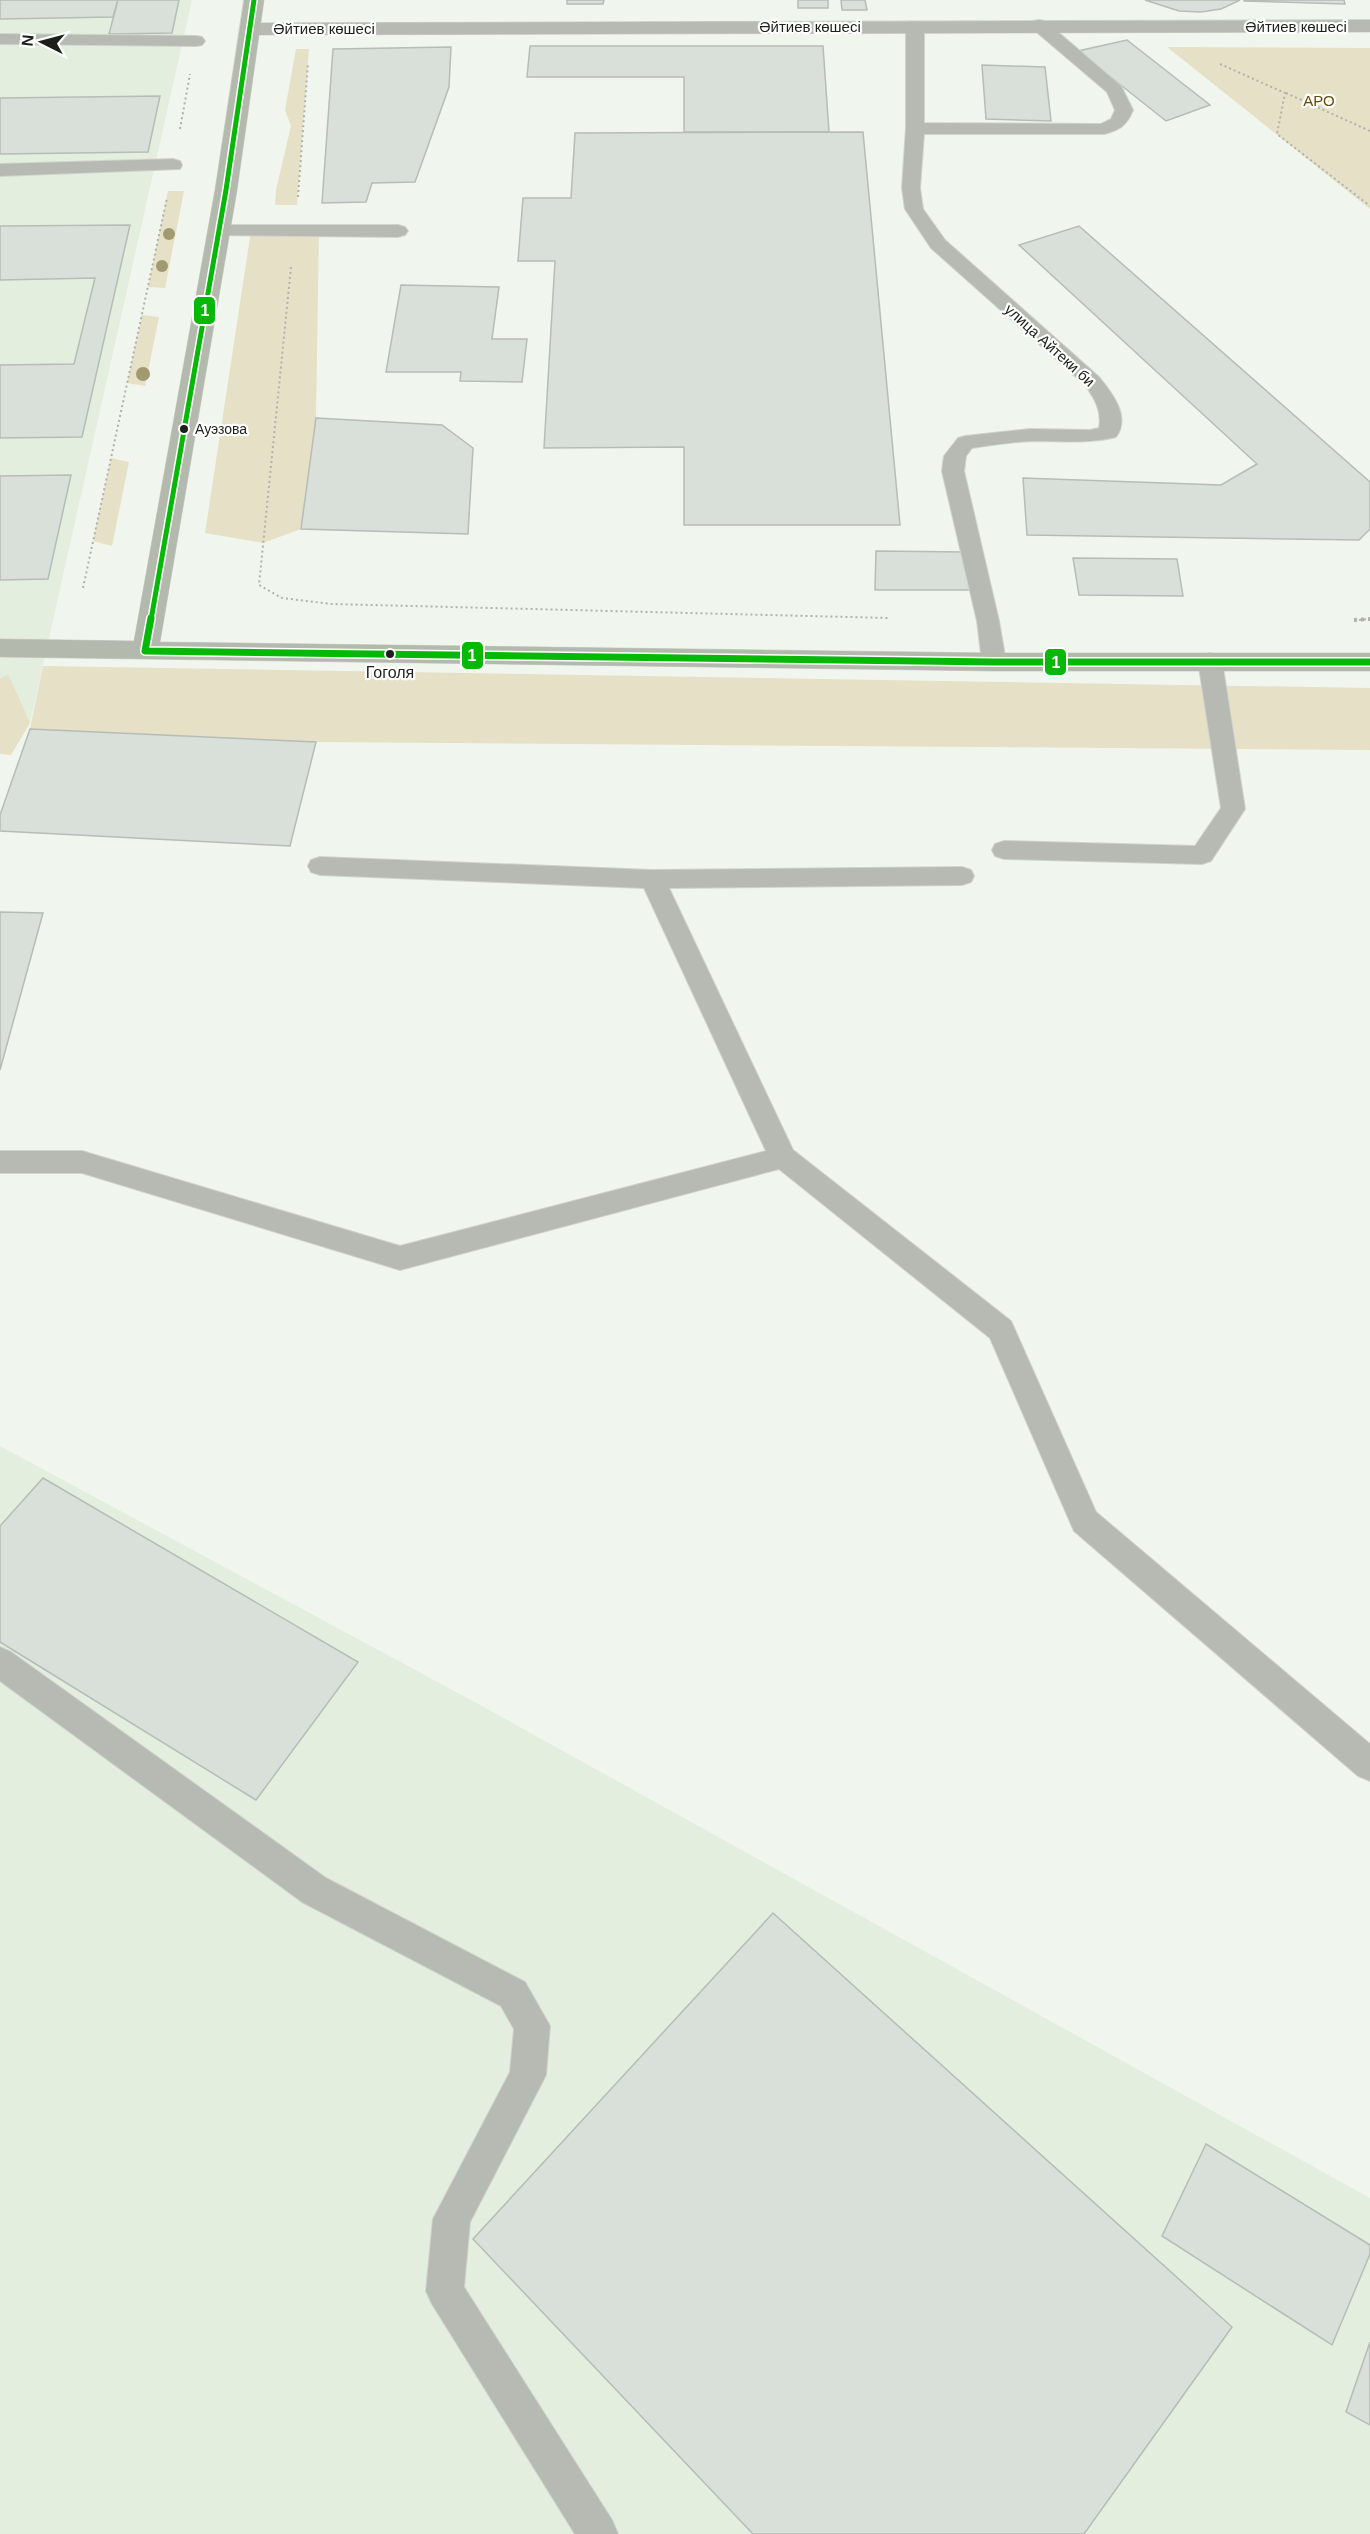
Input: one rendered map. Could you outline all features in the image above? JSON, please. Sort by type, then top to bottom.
[{"type":"main road","points":[[146,651],[219,231],[254,0]]},
{"type":"main road","points":[[0,648],[994,662],[1370,662]]},
{"type":"street","name":"Әйтиев көшесі","points":[[249,28],[1039,25],[1060,17],[1370,26]]},
{"type":"lane","points":[[915,129],[1104,129],[1119,122],[1124,110],[1115,90],[1039,25]]},
{"type":"lane","name":"улица Айтеки би","points":[[915,26],[915,129],[911,188],[914,209],[938,244],[1092,381],[1107,401],[1112,420],[1109,433],[1090,436],[1030,435],[965,442],[955,456],[953,471],[988,621],[994,662]]},
{"type":"lane","points":[[0,39],[196,41]]},
{"type":"lane","points":[[0,170],[173,165]]},
{"type":"lane","points":[[219,231],[398,231]]},
{"type":"lane","points":[[1004,849],[1202,855],[1233,809],[1210,661]]},
{"type":"lane","points":[[320,866],[652,879],[962,876]]},
{"type":"lane","points":[[652,879],[783,1157],[1001,1330],[1085,1521],[1370,1766]]},
{"type":"lane","points":[[0,1161],[82,1162],[400,1258],[783,1157]]},
{"type":"lane","points":[[0,1662],[314,1890],[513,1994],[532,2026],[528,2075],[452,2219],[445,2291],[598,2534]]},
{"type":"path","points":[[310,28],[294,231],[259,585],[282,598],[331,604],[892,618]]},
{"type":"path","points":[[83,588],[173,165],[196,41]]},
{"type":"path","points":[[1212,60],[1370,130]]},
{"type":"path","points":[[1285,93],[1278,134],[1370,206]]},
{"type":"shaded area","points":[[0,0],[192,0],[30,723],[0,723]]},
{"type":"shaded area","points":[[0,1446],[471,1700],[1370,2198],[1370,2534],[0,2534]]},
{"type":"green space","name":"АРО","points":[[1167,47],[1370,48],[1370,209]]},
{"type":"green space","points":[[296,49],[309,49],[297,205],[275,205],[276,190],[291,126],[285,110]]},
{"type":"green space","points":[[168,191],[184,191],[165,288],[148,287]]},
{"type":"green space","points":[[251,231],[319,231],[316,418],[301,529],[263,543],[205,533]]},
{"type":"green space","points":[[142,315],[159,317],[145,386],[127,383]]},
{"type":"green space","points":[[111,458],[129,462],[112,546],[93,541]]},
{"type":"green space","points":[[43,666],[1370,688],[1370,750],[316,742],[30,729]]},
{"type":"green space","points":[[8,674],[30,723],[11,755],[0,754],[0,679]]},
{"type":"building","points":[[0,0],[118,0],[113,17],[0,19]]},
{"type":"building","points":[[118,0],[179,0],[172,33],[109,34]]},
{"type":"building","points":[[567,0],[604,0],[603,4],[567,4]]},
{"type":"building","points":[[798,0],[828,0],[828,8],[798,8]]},
{"type":"building","points":[[841,0],[865,0],[867,10],[842,10]]},
{"type":"building","points":[[1145,0],[1240,0],[1221,9],[1201,12],[1179,11]]},
{"type":"building","points":[[1344,0],[1345,4],[1244,1]]},
{"type":"building","points":[[1127,40],[1210,105],[1166,121],[1078,51]]},
{"type":"building","points":[[530,46],[823,46],[829,132],[684,132],[684,77],[527,77]]},
{"type":"building","points":[[451,47],[449,87],[415,182],[372,183],[366,202],[322,203],[333,49]]},
{"type":"building","points":[[982,65],[1045,67],[1051,121],[986,119]]},
{"type":"building","points":[[160,96],[148,152],[0,154],[0,98]]},
{"type":"building","points":[[863,132],[900,525],[684,525],[684,447],[544,448],[555,261],[518,261],[523,198],[571,198],[575,133]]},
{"type":"building","points":[[130,225],[82,437],[0,438],[0,365],[74,364],[95,278],[0,280],[0,226]]},
{"type":"building","points":[[1079,226],[1370,482],[1370,529],[1359,540],[1027,535],[1023,478],[1221,485],[1257,464],[1019,245]]},
{"type":"building","points":[[401,285],[499,287],[492,339],[527,339],[522,382],[460,381],[461,372],[386,372]]},
{"type":"building","points":[[316,418],[442,425],[473,448],[468,534],[301,529]]},
{"type":"building","points":[[71,475],[48,579],[0,580],[0,476]]},
{"type":"building","points":[[876,551],[966,552],[971,590],[875,590]]},
{"type":"building","points":[[1073,558],[1177,559],[1183,596],[1079,595]]},
{"type":"building","points":[[30,729],[316,742],[290,846],[0,831],[0,815]]},
{"type":"building","points":[[0,912],[43,913],[0,1070]]},
{"type":"building","points":[[43,1478],[358,1662],[256,1800],[0,1642],[0,1526]]},
{"type":"building","points":[[773,1913],[1232,2327],[1084,2534],[753,2534],[473,2239]]},
{"type":"building","points":[[1206,2144],[1370,2245],[1370,2254],[1332,2345],[1162,2236]]},
{"type":"building","points":[[1370,2342],[1370,2425],[1346,2412]]},
{"type":"transit line","name":"1","points":[[254,0],[226,190],[145,651],[994,662],[1370,662]]},
{"type":"place","name":"Ауэзова","points":[[184,429]]},
{"type":"place","name":"Гоголя","points":[[390,654]]}]
